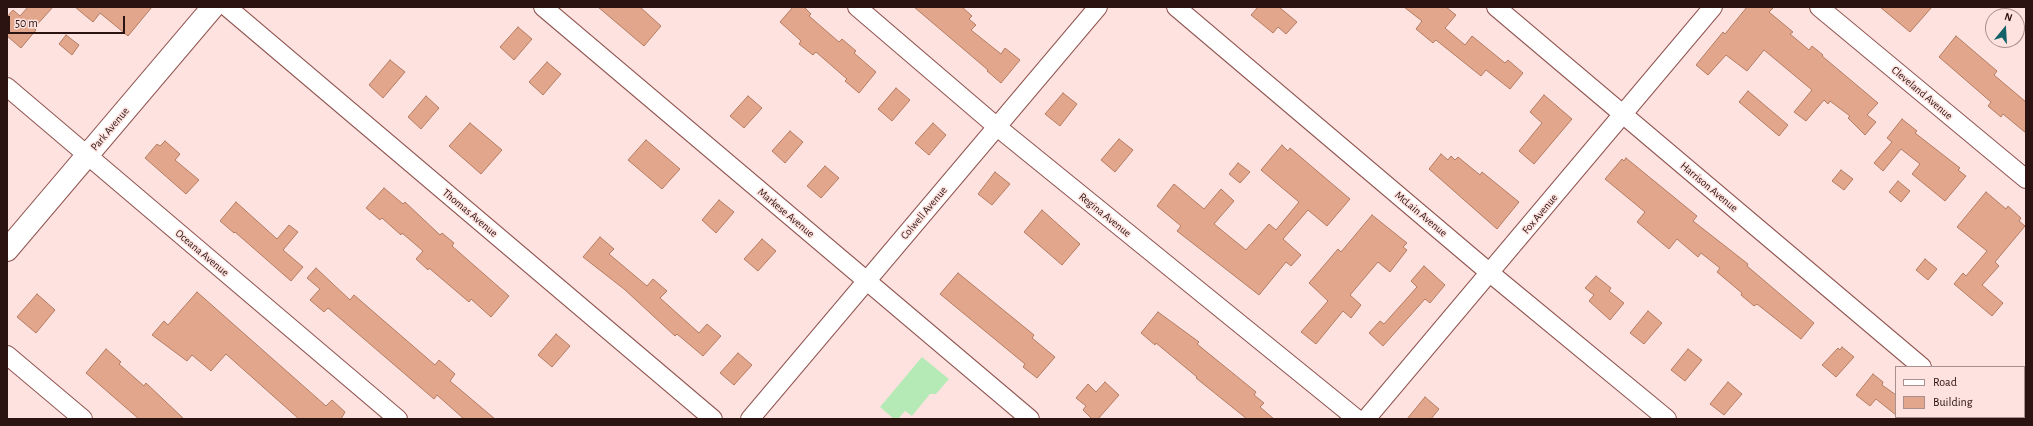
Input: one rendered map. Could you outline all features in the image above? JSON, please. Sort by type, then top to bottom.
[{"type":"street","name":"Park Avenue","points":[[7,250],[213,7]]},
{"type":"street","name":"Thomas Avenue","points":[[227,7],[713,419]]},
{"type":"street","name":"Markese Avenue","points":[[543,7],[1030,419]]},
{"type":"street","name":"Regina Avenue","points":[[857,7],[996,126],[1357,419]]},
{"type":"street","name":"Colwell Avenue","points":[[750,419],[1098,7]]},
{"type":"street","name":"McLain Avenue","points":[[1176,7],[1490,273],[1668,419]]},
{"type":"street","name":"Harrison Avenue","points":[[1496,7],[1921,366]]},
{"type":"street","name":"Fox Avenue","points":[[1366,419],[1713,7]]},
{"type":"street","name":"Cleveland Avenue","points":[[1818,7],[2026,179]]},
{"type":"street","name":"Oceana Avenue","points":[[7,87],[398,419]]},
{"type":"street","points":[[7,354],[83,419]]},
{"type":"green space","points":[[922,357],[949,379],[936,394],[930,394],[912,416],[905,411],[898,419],[894,419],[880,407]]},
{"type":"building","points":[[28,7],[53,7],[34,28],[36,30],[21,48],[7,36],[7,17],[13,10],[20,16]]},
{"type":"building","points":[[75,7],[152,7],[128,36],[100,13],[93,22]]},
{"type":"building","points":[[598,7],[640,7],[661,26],[644,46]]},
{"type":"building","points":[[793,7],[804,7],[811,14],[809,16],[839,42],[842,39],[856,51],[854,53],[876,72],[859,93],[845,81],[847,79],[816,52],[813,55],[799,44],[801,41],[780,22]]},
{"type":"building","points":[[914,7],[962,7],[972,16],[969,19],[976,25],[971,30],[1001,54],[1005,48],[1020,60],[1001,83],[987,71],[988,70]]},
{"type":"building","points":[[1258,7],[1279,7],[1297,22],[1286,34],[1278,27],[1273,33],[1251,15]]},
{"type":"building","points":[[1404,7],[1446,7],[1456,15],[1445,28],[1465,45],[1472,36],[1505,63],[1508,60],[1523,73],[1510,89],[1486,70],[1481,76],[1436,40],[1433,43],[1416,29],[1422,21]]},
{"type":"building","points":[[1747,7],[1774,7],[1769,12],[1793,32],[1790,34],[1809,50],[1812,46],[1878,103],[1867,115],[1876,122],[1865,135],[1848,118],[1850,116],[1830,101],[1828,104],[1824,100],[1806,121],[1794,112],[1812,90],[1764,50],[1747,71],[1726,55],[1708,75],[1696,65],[1723,32],[1725,34]]},
{"type":"building","points":[[1880,7],[1932,7],[1910,32]]},
{"type":"building","points":[[518,27],[532,39],[514,60],[500,47]]},
{"type":"building","points":[[66,35],[79,45],[72,55],[59,44]]},
{"type":"building","points":[[1956,36],[1997,71],[1994,75],[2026,102],[2026,133],[2003,114],[2001,117],[1988,106],[1991,102],[1939,57]]},
{"type":"building","points":[[390,60],[405,72],[383,98],[369,85]]},
{"type":"building","points":[[547,62],[561,74],[543,95],[529,82]]},
{"type":"building","points":[[896,88],[910,100],[892,121],[878,109]]},
{"type":"building","points":[[1748,91],[1788,125],[1779,136],[1739,102]]},
{"type":"building","points":[[1063,93],[1077,104],[1060,126],[1045,114]]},
{"type":"building","points":[[1544,95],[1572,119],[1534,164],[1519,151],[1542,123],[1530,112]]},
{"type":"building","points":[[426,96],[439,108],[421,129],[408,117]]},
{"type":"building","points":[[748,96],[762,108],[744,128],[730,116]]},
{"type":"building","points":[[1902,119],[1917,131],[1915,133],[1960,168],[1958,170],[1966,176],[1945,201],[1912,174],[1920,164],[1901,149],[1883,171],[1874,163],[1892,142],[1887,138]]},
{"type":"building","points":[[470,123],[502,150],[481,174],[449,146]]},
{"type":"building","points":[[933,123],[946,135],[929,155],[915,143]]},
{"type":"building","points":[[790,131],[803,142],[785,163],[772,151]]},
{"type":"building","points":[[1119,139],[1133,150],[1115,172],[1101,160]]},
{"type":"building","points":[[646,140],[680,169],[662,189],[628,160]]},
{"type":"building","points":[[165,141],[180,154],[175,160],[199,180],[186,194],[145,158],[157,144],[160,146]]},
{"type":"building","points":[[1282,145],[1288,151],[1290,148],[1350,199],[1327,226],[1308,210],[1283,239],[1301,255],[1291,266],[1286,262],[1259,295],[1177,231],[1181,226],[1157,206],[1174,184],[1204,209],[1221,189],[1234,201],[1214,224],[1246,250],[1269,224],[1276,230],[1299,202],[1261,170]]},
{"type":"building","points":[[1441,154],[1448,160],[1451,156],[1455,160],[1458,157],[1480,175],[1482,172],[1519,202],[1497,229],[1429,169]]},
{"type":"building","points":[[1626,158],[1697,216],[1693,221],[1748,264],[1747,266],[1814,323],[1801,339],[1757,304],[1754,306],[1741,295],[1742,293],[1717,272],[1720,268],[1701,253],[1698,257],[1677,239],[1669,249],[1637,222],[1645,212],[1605,179],[1622,159],[1624,161]]},
{"type":"building","points":[[1238,163],[1250,172],[1240,183],[1229,174]]},
{"type":"building","points":[[825,166],[839,178],[821,198],[807,186]]},
{"type":"building","points":[[1841,170],[1853,179],[1844,190],[1832,181]]},
{"type":"building","points":[[995,172],[1010,184],[992,205],[978,194]]},
{"type":"building","points":[[1898,181],[1910,191],[1901,202],[1889,192]]},
{"type":"building","points":[[384,188],[403,204],[405,202],[440,235],[442,233],[454,243],[452,246],[509,296],[491,317],[471,299],[469,302],[429,268],[428,270],[416,259],[423,251],[402,233],[401,235],[382,218],[380,220],[366,208]]},
{"type":"building","points":[[1986,192],[2006,209],[2008,206],[2021,218],[2019,221],[2025,226],[1995,262],[1999,266],[1982,285],[2003,303],[1992,316],[1954,284],[1963,273],[1966,276],[1987,251],[1957,227]]},
{"type":"building","points":[[719,200],[734,212],[716,233],[702,220]]},
{"type":"building","points":[[236,202],[277,239],[289,225],[298,232],[283,250],[303,267],[291,281],[235,232],[234,233],[220,221]]},
{"type":"building","points":[[1042,210],[1080,244],[1062,265],[1024,232]]},
{"type":"building","points":[[1372,215],[1407,243],[1403,247],[1407,250],[1390,272],[1378,262],[1350,295],[1361,305],[1351,318],[1343,311],[1316,344],[1301,332],[1328,301],[1309,283],[1338,249],[1341,252]]},
{"type":"building","points":[[600,237],[614,249],[609,254],[647,286],[653,279],[667,291],[660,298],[699,333],[707,324],[721,336],[703,356],[677,334],[675,336],[624,289],[583,257]]},
{"type":"building","points":[[762,239],[776,251],[758,271],[744,259]]},
{"type":"building","points":[[1925,259],[1937,269],[1928,280],[1916,270]]},
{"type":"building","points":[[1424,266],[1445,285],[1430,303],[1425,299],[1383,346],[1369,333],[1380,321],[1384,324],[1417,287],[1411,281]]},
{"type":"building","points":[[316,268],[350,300],[354,295],[435,365],[439,360],[455,374],[450,381],[495,419],[464,419],[437,395],[434,399],[328,308],[324,312],[310,300],[320,289],[307,278]]},
{"type":"building","points":[[958,273],[1034,335],[1032,338],[1055,357],[1037,378],[1023,367],[1025,364],[940,294]]},
{"type":"building","points":[[1596,276],[1611,288],[1609,291],[1624,303],[1610,320],[1589,301],[1594,295],[1585,288]]},
{"type":"building","points":[[197,292],[326,406],[332,400],[345,412],[341,419],[299,419],[226,354],[211,371],[192,355],[187,361],[152,335],[164,321],[168,325]]},
{"type":"building","points":[[37,294],[55,310],[36,333],[17,317]]},
{"type":"building","points":[[1648,311],[1662,323],[1644,344],[1630,333]]},
{"type":"building","points":[[1158,312],[1199,342],[1197,344],[1256,392],[1254,395],[1264,403],[1260,407],[1274,419],[1247,419],[1196,378],[1197,377],[1156,343],[1155,345],[1141,333]]},
{"type":"building","points":[[556,334],[570,346],[552,367],[538,355]]},
{"type":"building","points":[[1842,347],[1854,357],[1836,377],[1822,365],[1838,348],[1840,350]]},
{"type":"building","points":[[106,349],[121,362],[119,364],[144,386],[146,383],[184,419],[139,419],[86,373]]},
{"type":"building","points":[[1688,349],[1702,360],[1685,381],[1671,370]]},
{"type":"building","points":[[738,353],[752,365],[734,385],[720,373]]},
{"type":"building","points":[[1873,374],[1883,382],[1882,385],[1895,394],[1895,414],[1876,399],[1870,406],[1856,395]]},
{"type":"building","points":[[1105,382],[1119,395],[1098,419],[1092,419],[1083,410],[1086,406],[1076,398],[1088,384],[1096,392]]},
{"type":"building","points":[[1728,382],[1742,394],[1724,415],[1710,404]]},
{"type":"building","points":[[1425,397],[1439,409],[1431,419],[1407,419]]}]
